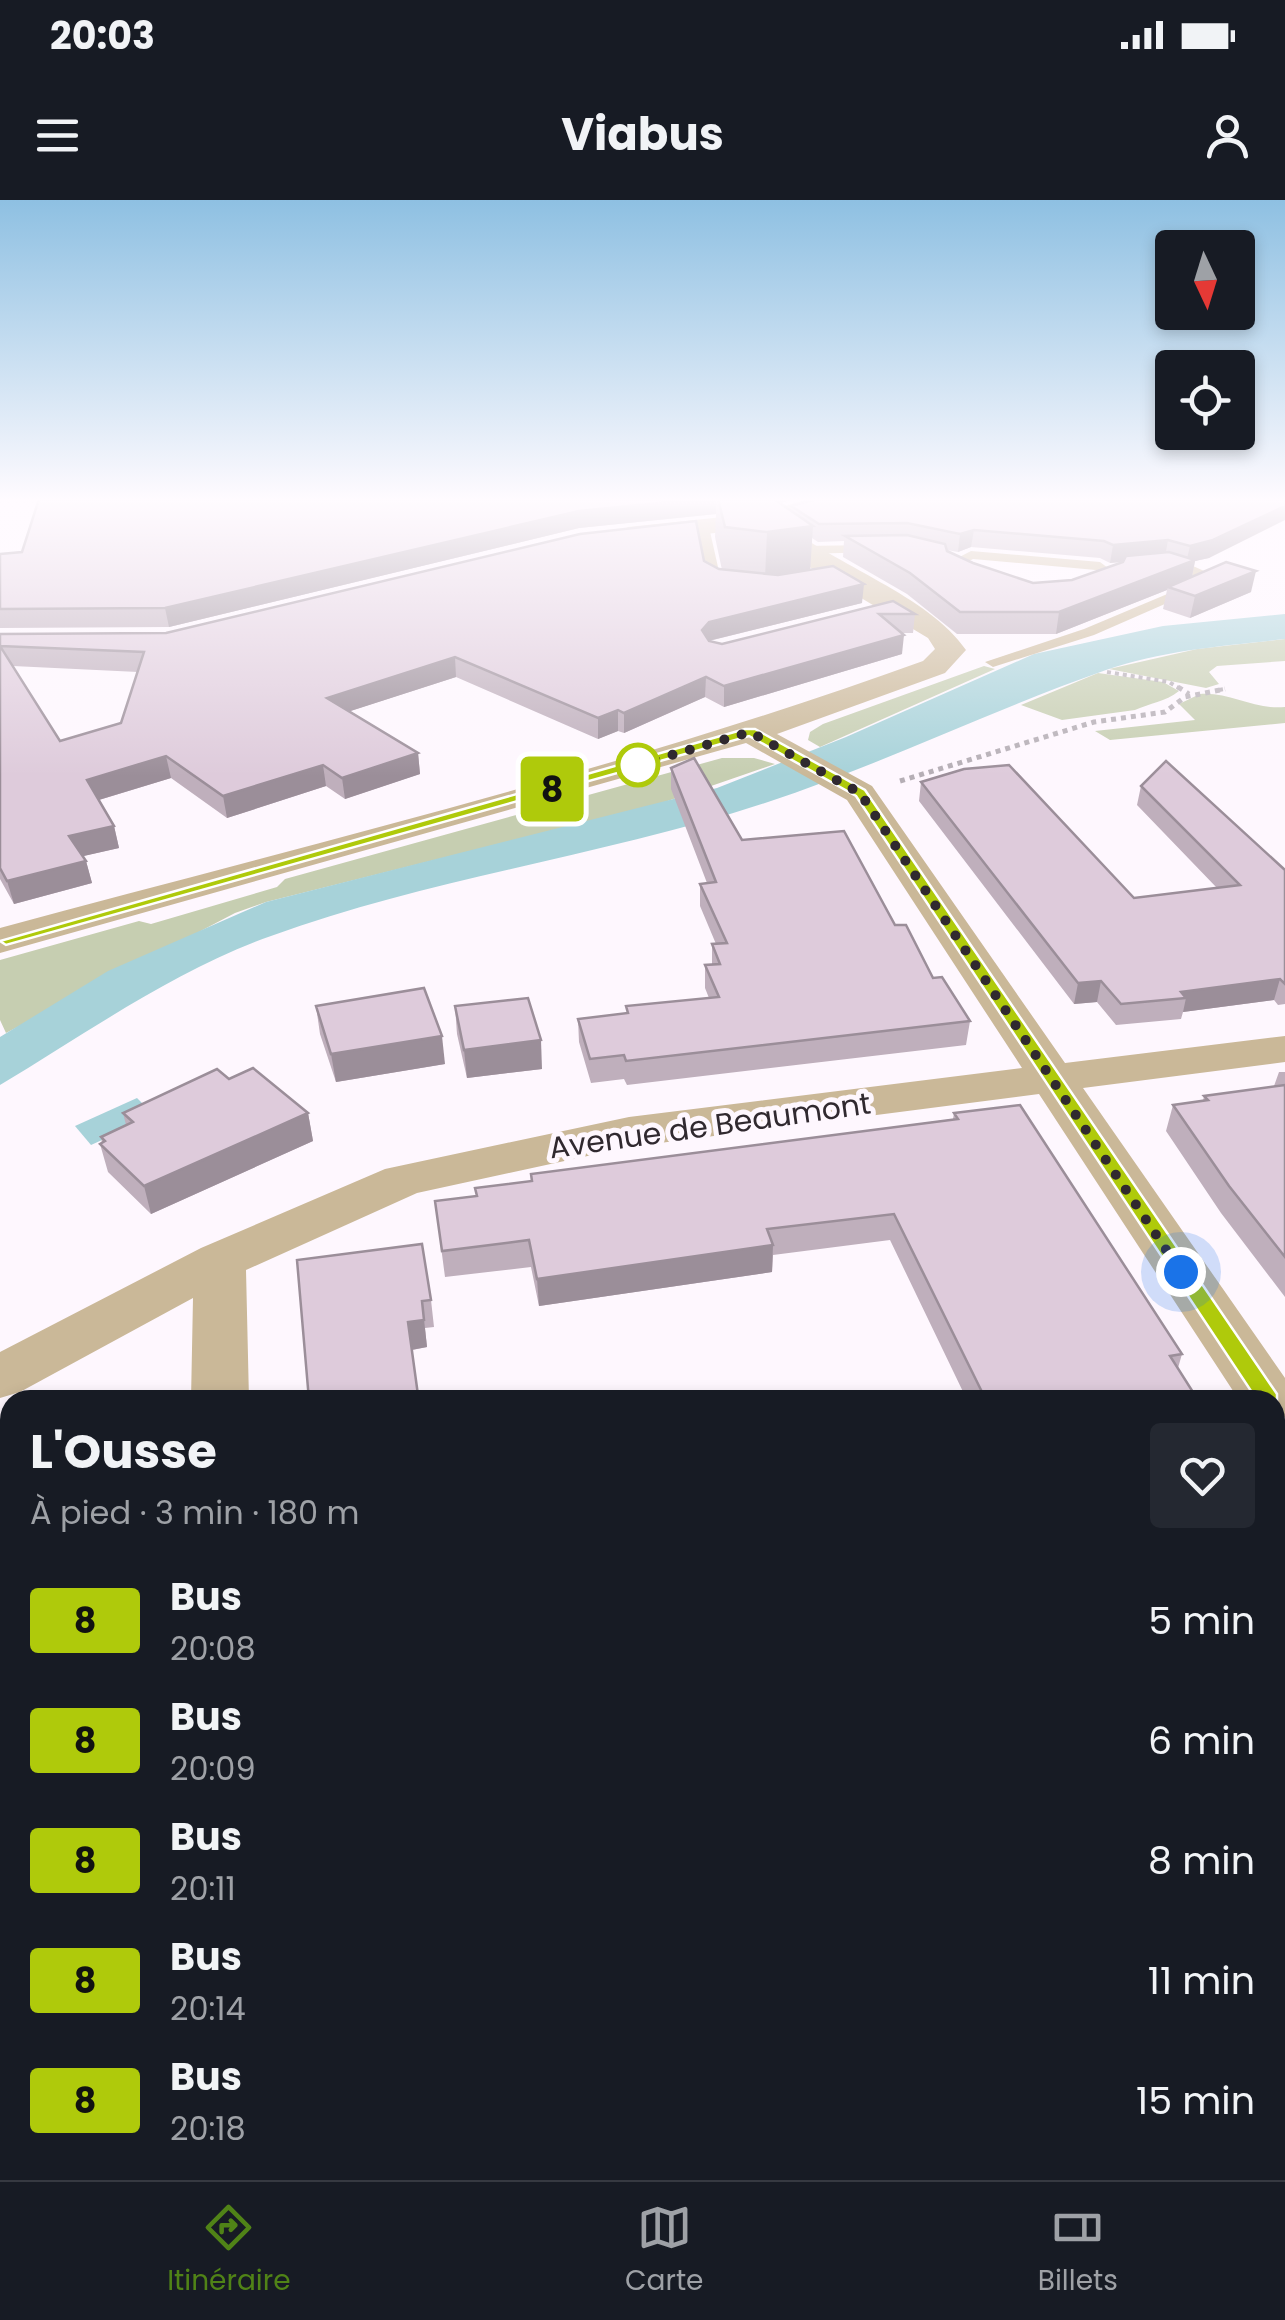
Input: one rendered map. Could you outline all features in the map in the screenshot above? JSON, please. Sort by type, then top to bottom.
[{"type":"street","points":[[0,941],[750,732],[934,667],[950,650],[939,632],[863,591]]},
{"type":"street","points":[[861,616],[896,608]]},
{"type":"street","points":[[750,732],[855,790],[1262,1390]]},
{"type":"street","name":"Avenue de Beaumont","points":[[0,1376],[220,1261],[422,1176],[629,1132],[1285,1049]]},
{"type":"street","points":[[220,1261],[220,1390]]},
{"type":"lane","points":[[1002,591],[1024,602],[1055,602],[1080,591]]},
{"type":"lane","points":[[993,662],[1088,632],[1185,591]]},
{"type":"lane","points":[[1040,602],[1056,612]]},
{"type":"lane","points":[[1072,622],[1088,632]]},
{"type":"path","points":[[1108,672],[1170,682],[1188,694]]},
{"type":"path","points":[[855,790],[1094,722],[1166,712],[1188,694],[1225,689]]},
{"type":"green space","points":[[1285,639],[1285,661],[1217,666],[1209,672],[1219,684],[1206,688],[1109,669],[1197,649]]},
{"type":"green space","points":[[984,666],[995,669],[820,747],[808,740],[810,732],[823,724]]},
{"type":"green space","points":[[1098,673],[1163,682],[1179,691],[1135,710],[1062,720],[1021,705]]},
{"type":"green space","points":[[1200,694],[1285,707],[1285,723],[1110,740],[1095,731],[1195,720],[1179,704]]},
{"type":"green space","points":[[722,758],[754,758],[775,764],[656,805],[266,902],[235,913],[6,1033],[0,1020],[0,960],[139,921],[151,924],[277,887],[285,879]]},
{"type":"water","points":[[1285,614],[1285,639],[1128,663],[768,802],[644,837],[394,898],[271,936],[166,984],[0,1085],[0,1037],[108,971],[266,902],[717,788],[846,737],[1034,654],[1163,626]]},
{"type":"water","points":[[137,1098],[155,1116],[91,1145],[75,1126]]},
{"type":"building","points":[[0,591],[236,591],[165,608],[0,609]]},
{"type":"building","points":[[340,591],[834,591],[709,622],[702,630],[709,641],[722,644],[893,601],[915,614],[879,614],[904,635],[724,686],[706,677],[624,713],[618,710],[598,718],[455,657],[327,698],[418,753],[342,778],[323,765],[223,796],[166,756],[87,780],[114,826],[69,836],[86,861],[7,881],[0,868],[0,634],[166,633]],"holes":[[[0,646],[144,652],[121,723],[60,741]]]},
{"type":"building","points":[[934,591],[1113,591],[1059,612],[960,612]]},
{"type":"building","points":[[694,758],[742,840],[844,831],[895,925],[906,925],[933,978],[942,977],[970,1021],[626,1061],[624,1055],[590,1059],[578,1019],[628,1013],[626,1006],[719,997],[705,965],[720,964],[712,944],[727,943],[700,884],[716,882],[671,768]]},
{"type":"building","points":[[1166,761],[1285,870],[1285,984],[1280,979],[1181,992],[1186,998],[1121,1004],[1101,981],[1078,983],[921,782],[964,769],[1009,765],[1134,898],[1240,885],[1141,786]]},
{"type":"building","points":[[424,988],[442,1036],[331,1054],[316,1006]]},
{"type":"building","points":[[528,998],[541,1040],[464,1050],[455,1006]]},
{"type":"building","points":[[253,1068],[308,1113],[144,1186],[100,1144],[105,1141],[101,1137],[133,1122],[123,1113],[217,1069],[229,1079]]},
{"type":"building","points":[[1285,1085],[1285,1257],[1173,1105],[1208,1100],[1204,1096]]},
{"type":"building","points":[[1020,1105],[1182,1354],[1170,1356],[1192,1390],[981,1390],[894,1214],[767,1229],[773,1245],[537,1279],[529,1240],[442,1251],[435,1201],[477,1196],[475,1188],[532,1181],[531,1174],[958,1119],[954,1113]]},
{"type":"building","points":[[422,1244],[431,1300],[422,1301],[424,1320],[408,1322],[417,1390],[308,1390],[297,1260]]},
{"type":"bus line","name":"8","points":[[0,941],[339,850],[750,732],[860,793],[1049,1080],[1262,1390]]},
{"type":"route","points":[[638,765],[750,732],[860,793],[1181,1272]]}]
